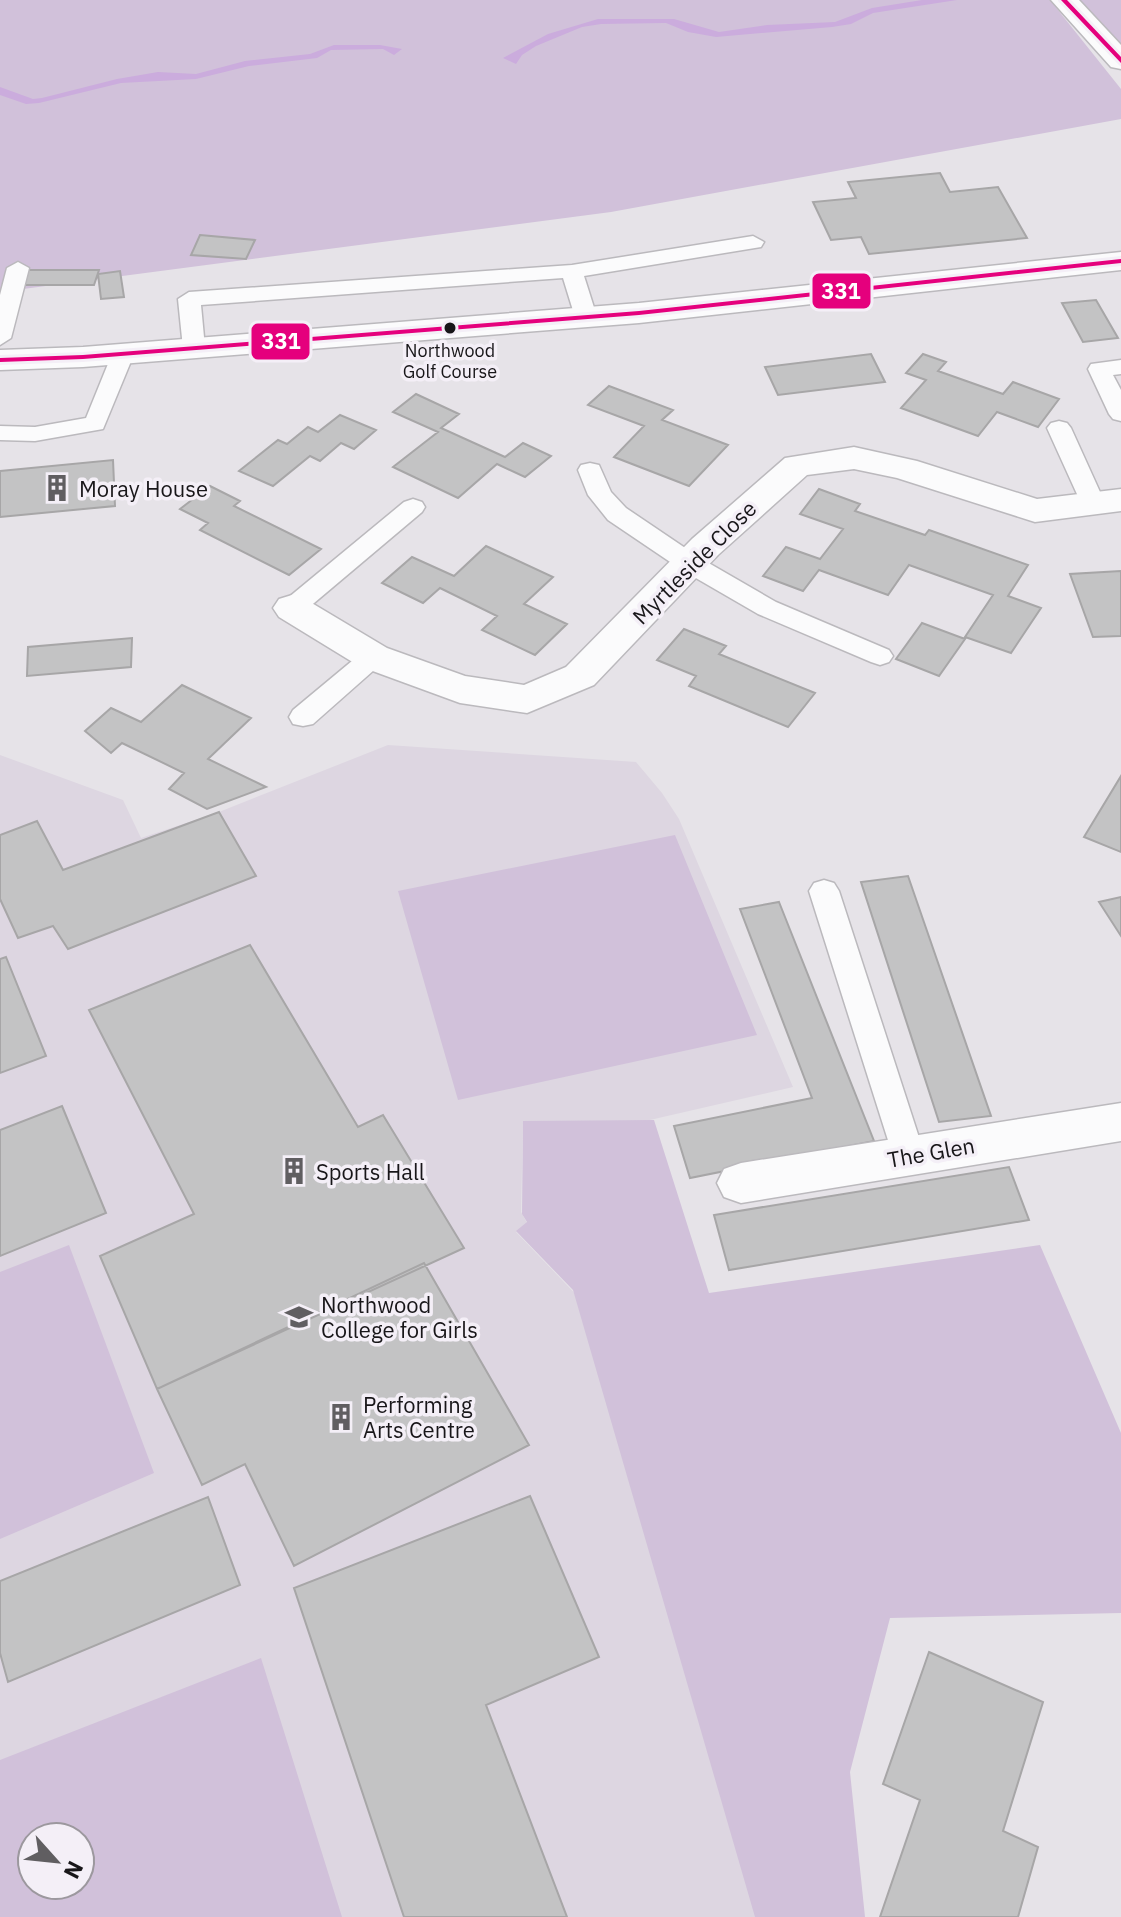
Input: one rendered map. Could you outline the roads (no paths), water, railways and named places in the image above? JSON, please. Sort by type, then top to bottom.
[{"type":"street","points":[[1064,0],[1121,61]]},
{"type":"street","points":[[0,360],[123,354],[586,317],[1121,261]]},
{"type":"street","name":"Myrtleside Close","points":[[292,608],[373,657],[460,689],[527,699],[580,676],[705,547],[797,466],[854,458],[905,469],[1035,511],[1107,502]]},
{"type":"street","name":"The Glen","points":[[741,1183],[1121,1122]]},
{"type":"lane","points":[[194,348],[189,299],[572,271],[753,242]]},
{"type":"lane","points":[[0,338],[18,268]]},
{"type":"lane","points":[[572,271],[586,317]]},
{"type":"lane","points":[[0,433],[35,434],[95,424],[123,354]]},
{"type":"lane","points":[[1121,367],[1099,369],[1121,414]]},
{"type":"lane","points":[[1059,428],[1107,502]]},
{"type":"lane","points":[[590,470],[600,495],[617,514],[691,564],[767,608],[880,656]]},
{"type":"lane","points":[[292,608],[413,507]]},
{"type":"lane","points":[[303,717],[373,657]]},
{"type":"lane","points":[[824,891],[909,1156]]},
{"type":"place","name":"Northwood Golf Course","points":[[450,328]]},
{"type":"place","name":"Moray House","points":[[57,488]]},
{"type":"place","name":"Sports Hall","points":[[294,1171]]},
{"type":"place","name":"Northwood College for Girls","points":[[299,1317]]},
{"type":"place","name":"Performing Arts Centre","points":[[341,1417]]}]
